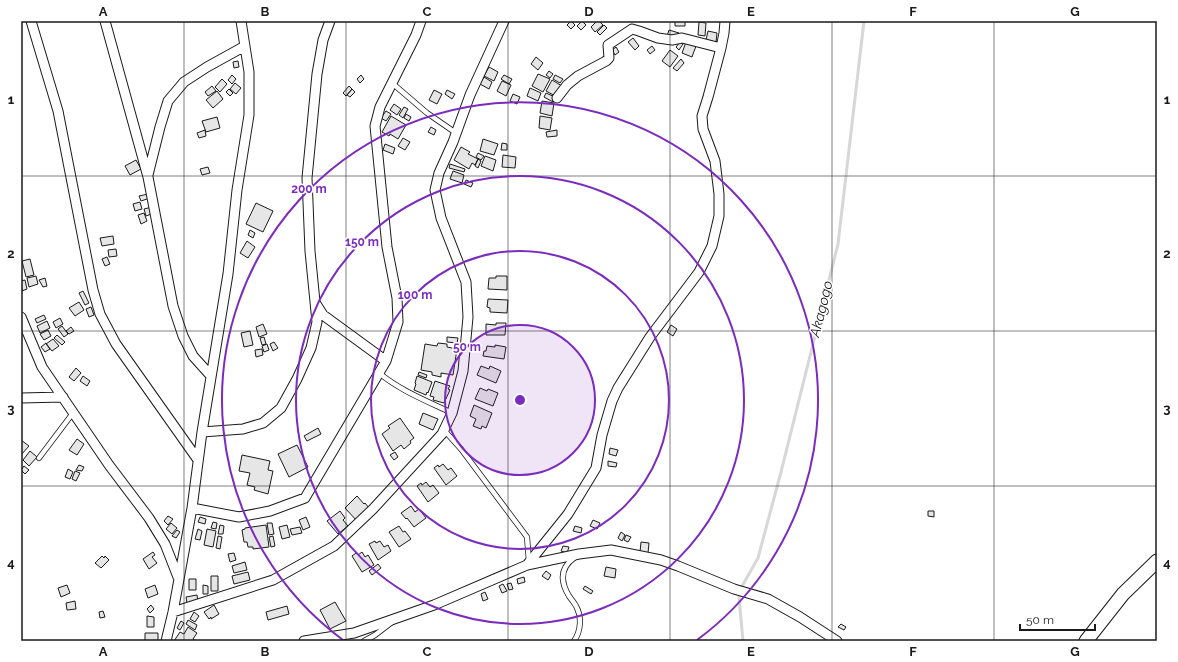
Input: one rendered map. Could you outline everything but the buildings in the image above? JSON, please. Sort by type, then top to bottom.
[{"type":"main road","points":[[1086,641],[1123,594],[1157,561]]},
{"type":"street","points":[[31,21],[58,111],[92,290],[100,314],[116,344],[198,460]]},
{"type":"street","points":[[105,21],[148,177],[173,306],[183,336],[193,356],[211,376]]},
{"type":"street","points":[[166,641],[173,612],[178,577],[192,508],[202,432],[228,274],[237,190],[249,115],[249,72],[242,21]]},
{"type":"street","points":[[202,432],[244,429],[263,422],[281,408],[297,379],[311,348],[317,322],[310,251],[307,178],[317,74],[323,40],[330,21]]},
{"type":"street","points":[[192,508],[239,517],[270,511],[305,498],[386,361],[398,322],[397,298],[387,247],[375,126],[380,107],[416,35],[421,21]]},
{"type":"street","points":[[173,612],[273,580],[334,546],[373,509],[442,434],[452,413],[463,371],[468,317],[466,282],[441,218],[435,190],[439,173],[456,134],[470,95],[504,21]]},
{"type":"street","points":[[528,564],[568,514],[596,468],[602,435],[612,401],[618,388],[650,337],[699,272],[712,246],[719,216],[718,194],[715,161],[702,129],[702,116],[721,48],[725,21]]},
{"type":"street","points":[[557,98],[567,85],[578,76],[606,61],[609,58],[608,45],[632,29],[658,38],[672,40],[682,38],[721,48]]},
{"type":"street","points":[[148,177],[168,101],[184,82],[207,67],[245,46]]},
{"type":"street","points":[[315,302],[323,315],[386,361]]},
{"type":"street","points":[[317,322],[323,315]]},
{"type":"street","points":[[21,316],[42,367],[109,465],[149,518],[165,544],[178,577]]},
{"type":"street","points":[[21,398],[63,398]]},
{"type":"street","points":[[304,641],[354,633],[396,619],[434,605],[528,564],[579,554],[611,550],[648,557],[678,566],[734,589],[776,603],[836,641]]},
{"type":"lane","points":[[392,83],[427,113],[456,134]]},
{"type":"lane","points":[[379,373],[414,395],[452,413]]},
{"type":"lane","points":[[39,458],[73,413]]},
{"type":"lane","points":[[444,430],[461,449],[527,537],[528,564]]},
{"type":"lane","points":[[574,641],[580,628],[580,617],[576,606],[562,581],[563,572],[569,562],[579,554]]},
{"type":"lane","points":[[364,641],[381,632],[396,619]]},
{"type":"waterway","name":"Akagogo","points":[[741,588],[758,558],[838,244],[864,21]]},
{"type":"waterway","name":"Akagogo","points":[[739,597],[743,641]]}]
